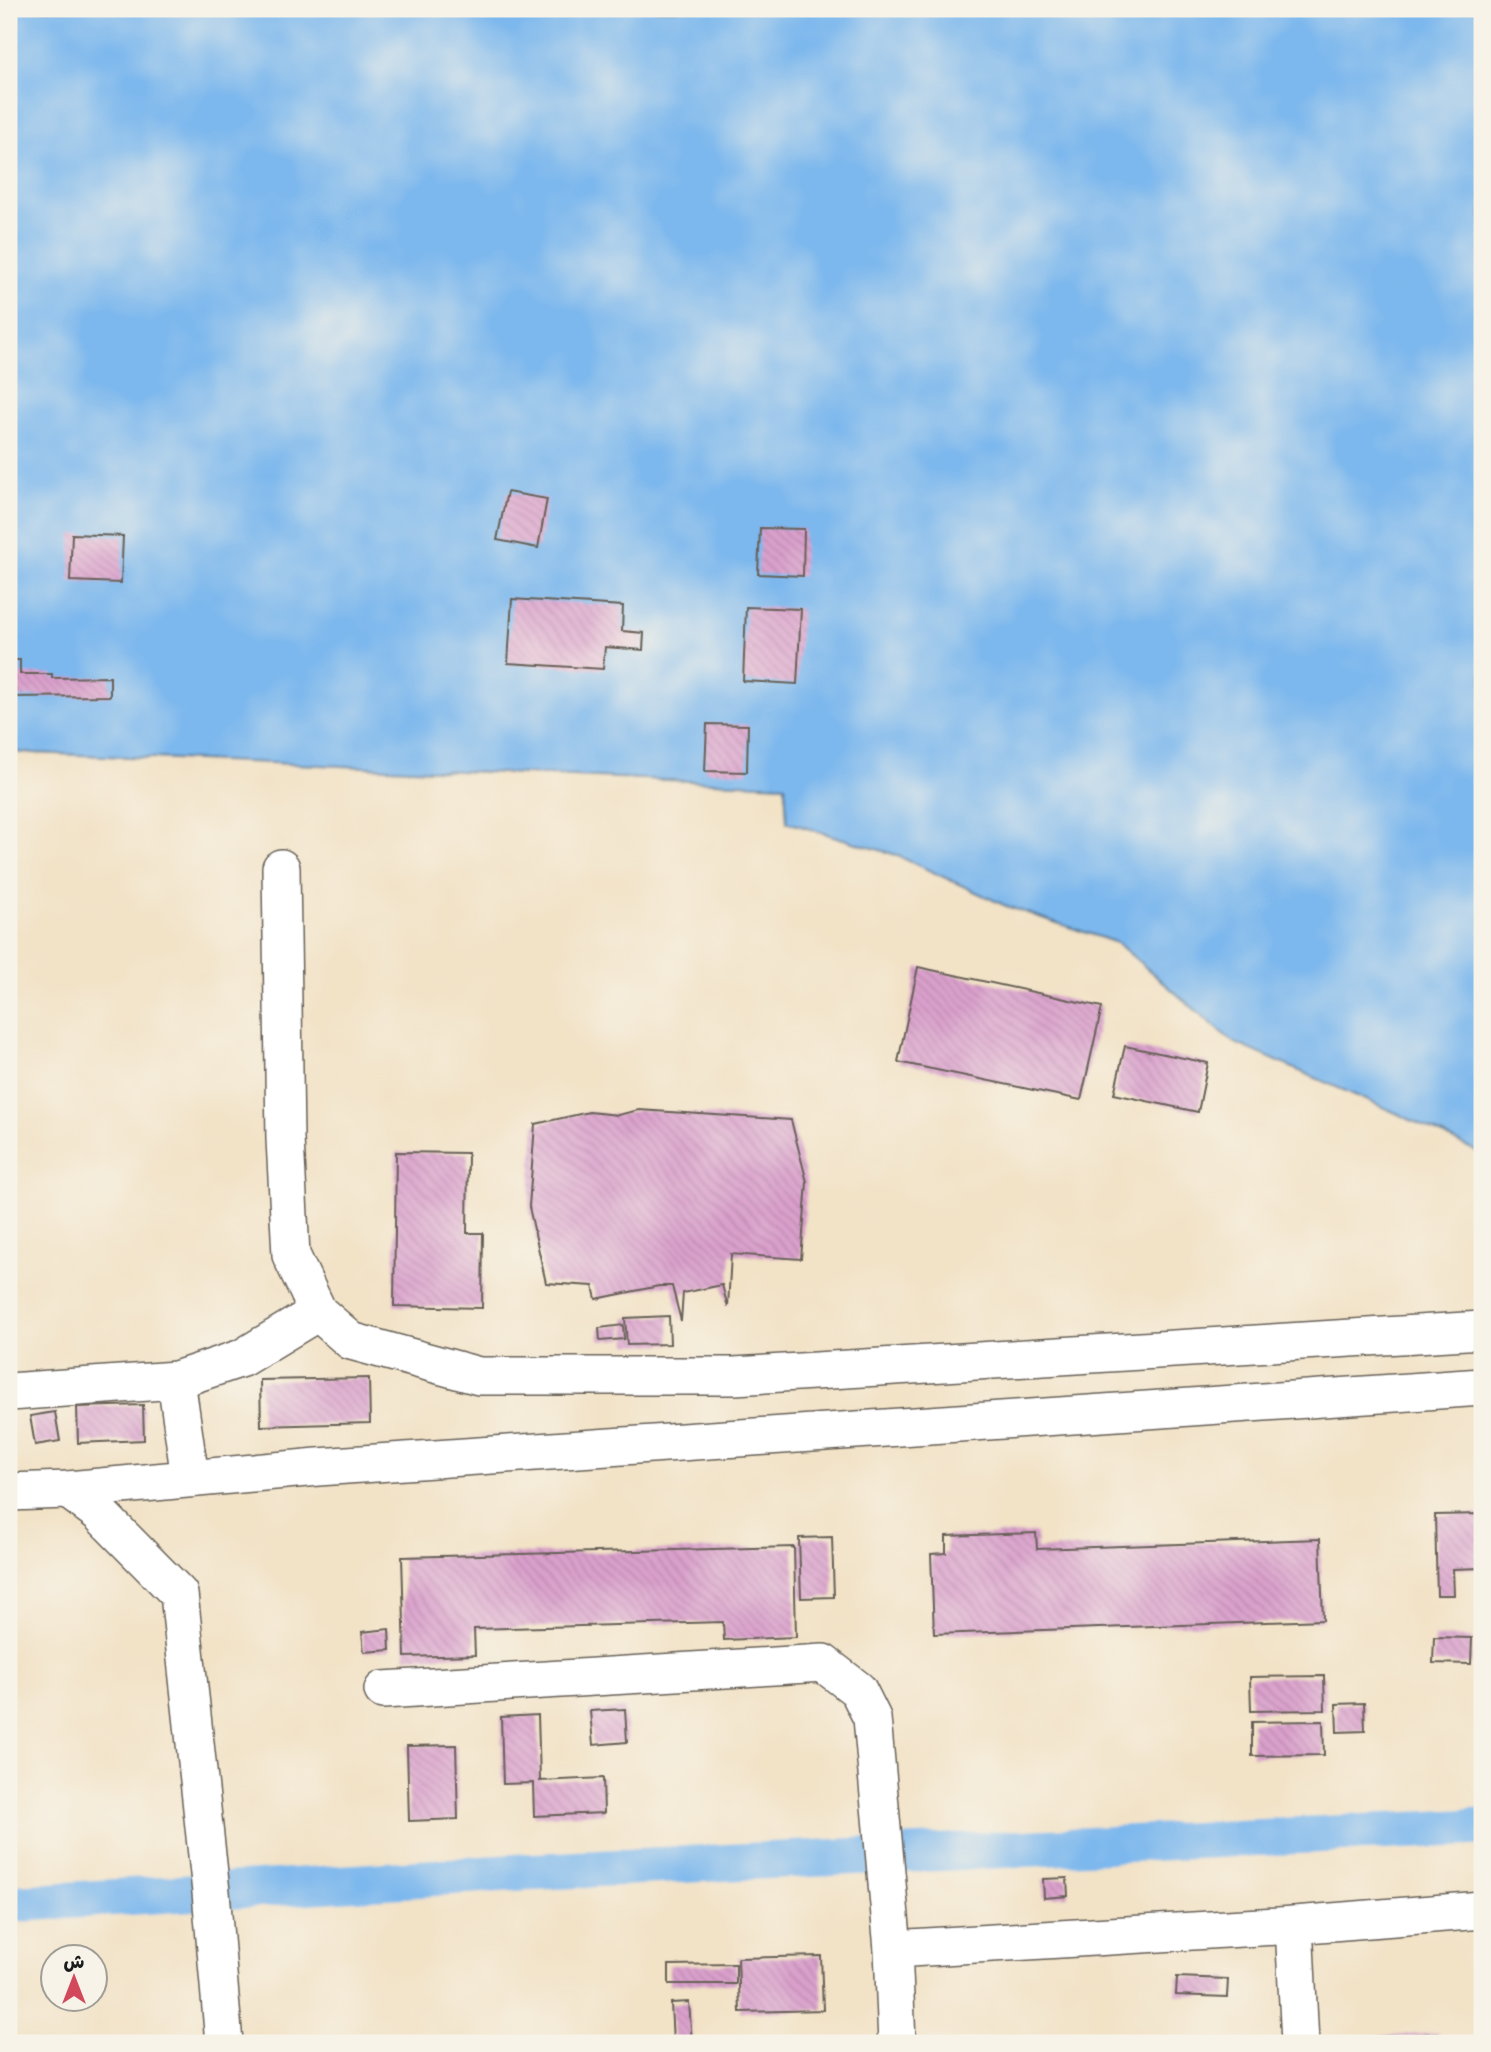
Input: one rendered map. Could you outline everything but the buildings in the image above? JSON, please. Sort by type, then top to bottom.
[{"type":"lane","points":[[281,868],[285,1139],[291,1255],[318,1312],[351,1341],[480,1376],[734,1376],[1482,1330]]},
{"type":"lane","points":[[9,1392],[176,1380],[242,1358],[318,1312]]},
{"type":"lane","points":[[176,1380],[190,1478]]},
{"type":"lane","points":[[9,1492],[68,1490],[190,1478],[1482,1387]]},
{"type":"lane","points":[[68,1490],[99,1513],[178,1594],[211,1892],[224,2043]]},
{"type":"lane","points":[[383,1690],[823,1662],[858,1690],[872,1718],[893,1949],[897,2043]]},
{"type":"lane","points":[[893,1949],[1294,1925],[1482,1910]]},
{"type":"lane","points":[[1294,1925],[1300,2043]]},
{"type":"water","points":[[9,9],[1482,9],[1482,1154],[1396,1113],[1233,1042],[1117,943],[1006,906],[896,855],[787,822],[785,785],[9,752]]},
{"type":"waterway","points":[[9,1904],[523,1872],[1482,1827]]}]
